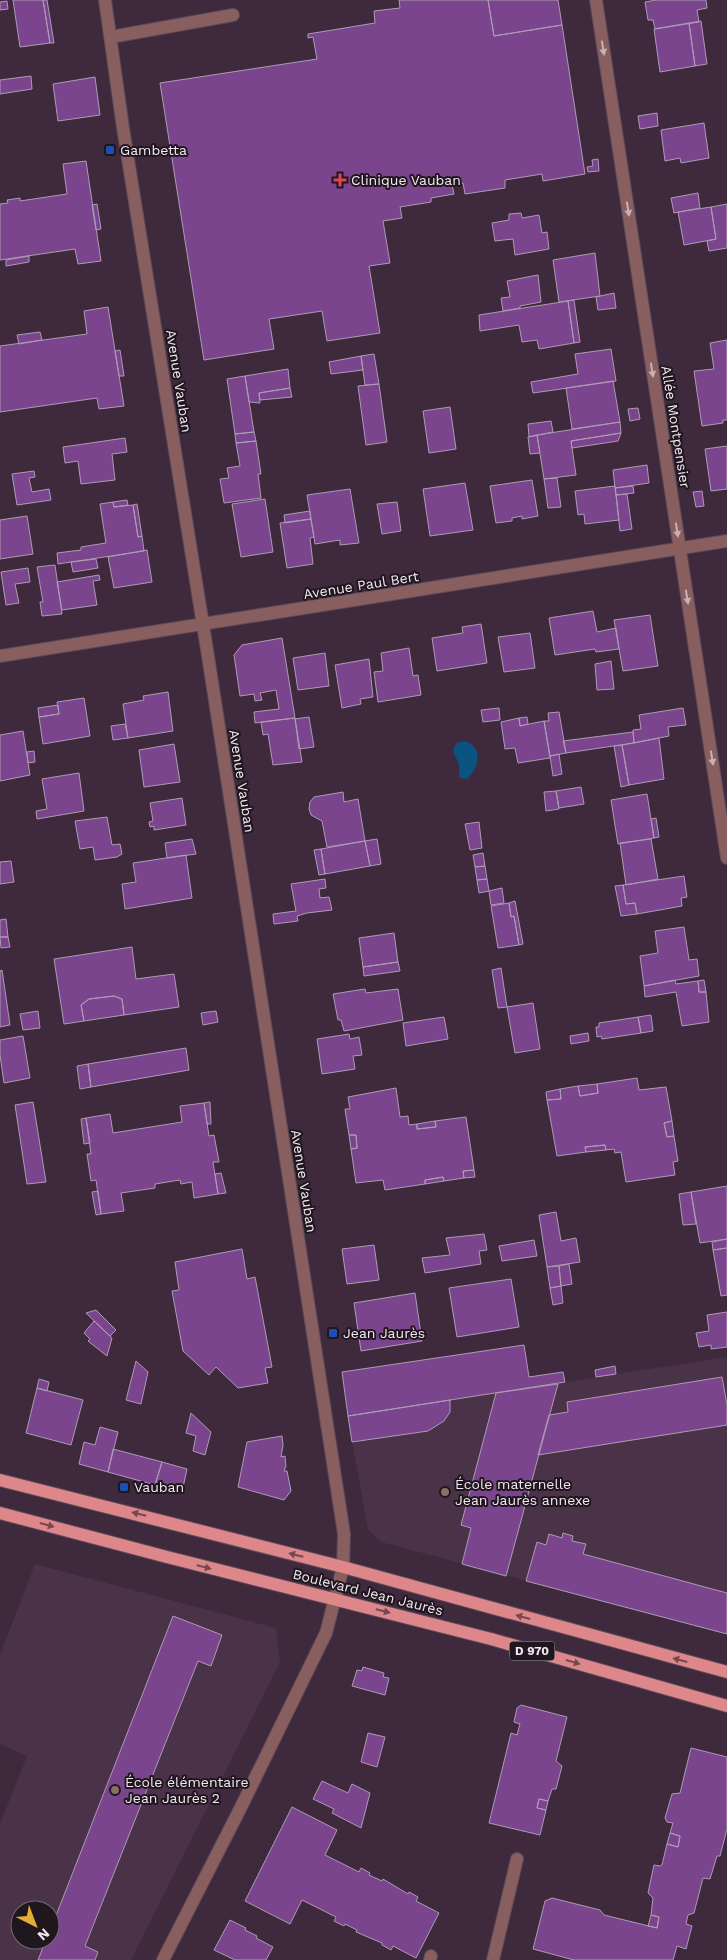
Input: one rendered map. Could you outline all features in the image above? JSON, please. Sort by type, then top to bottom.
[{"type":"main road","name":"Boulevard Jean Jaurès","points":[[0,1480],[344,1567],[727,1672]]},
{"type":"main road","name":"Boulevard Jean Jaurès","points":[[0,1513],[491,1639],[727,1706]]},
{"type":"street","name":"Avenue Vauban","points":[[105,0],[123,128],[343,1529],[344,1567],[323,1639],[241,1807],[163,1960]]},
{"type":"street","name":"Allée Montpensier","points":[[596,0],[727,858]]},
{"type":"street","points":[[111,37],[233,16]]},
{"type":"street","name":"Avenue Paul Bert","points":[[0,656],[727,541]]},
{"type":"street","points":[[493,1960],[517,1859]]},
{"type":"shaded area","points":[[524,1345],[529,1377],[563,1372],[565,1382],[727,1357],[727,1634],[381,1542],[368,1529],[352,1442],[343,1372]]},
{"type":"shaded area","name":"École élémentaire Jean Jaurès 2","points":[[35,1564],[276,1628],[280,1662],[131,1960],[0,1960],[0,1824],[27,1756],[0,1744],[0,1655]]},
{"type":"water","points":[[465,741],[475,748],[478,758],[477,764],[467,779],[460,778],[458,763],[453,752],[454,746],[457,743]]},
{"type":"building","points":[[13,0],[43,0],[50,43],[20,47]]},
{"type":"building","points":[[43,0],[47,0],[54,43],[50,43]]},
{"type":"building","name":"Clinique Vauban","points":[[399,0],[488,0],[494,36],[562,25],[585,174],[543,181],[542,174],[505,180],[505,188],[465,194],[463,183],[452,185],[454,194],[431,198],[431,202],[400,207],[402,218],[383,221],[390,263],[369,266],[380,333],[327,341],[322,311],[269,319],[274,349],[204,360],[160,83],[317,59],[313,37],[308,38],[308,34],[375,23],[374,11],[400,8]]},
{"type":"building","points":[[488,0],[558,0],[562,25],[494,36]]},
{"type":"building","points":[[656,0],[706,0],[707,8],[697,10],[699,22],[655,29],[653,20],[648,20],[645,2]]},
{"type":"building","points":[[7,1],[8,9],[0,10],[0,2]]},
{"type":"building","points":[[701,21],[707,64],[695,66],[689,23]]},
{"type":"building","points":[[689,23],[695,66],[660,72],[654,29]]},
{"type":"building","points":[[31,76],[32,89],[0,94],[0,80]]},
{"type":"building","points":[[95,77],[100,115],[58,121],[53,84]]},
{"type":"building","points":[[657,113],[658,126],[640,129],[638,116]]},
{"type":"building","points":[[704,123],[709,158],[681,163],[680,158],[665,161],[661,130]]},
{"type":"building","points":[[598,159],[599,171],[588,172],[587,167],[593,166],[592,160]]},
{"type":"building","points":[[86,161],[101,261],[78,264],[75,249],[0,260],[0,204],[8,203],[7,200],[20,198],[20,201],[67,194],[63,164]]},
{"type":"building","points":[[698,193],[700,208],[674,213],[671,198]]},
{"type":"building","points":[[97,204],[101,229],[96,230],[92,205]]},
{"type":"building","points":[[727,204],[727,248],[709,251],[707,241],[716,239],[711,207]]},
{"type":"building","points":[[711,207],[716,239],[684,245],[678,212]]},
{"type":"building","points":[[521,213],[522,218],[539,215],[542,233],[547,232],[549,249],[515,255],[513,239],[495,241],[492,223],[509,220],[509,214]]},
{"type":"building","points":[[595,253],[600,296],[559,302],[553,260]]},
{"type":"building","points":[[29,256],[29,262],[6,266],[6,260]]},
{"type":"building","points":[[538,275],[541,302],[503,311],[501,298],[510,297],[507,281]]},
{"type":"building","points":[[614,293],[616,308],[598,310],[596,297]]},
{"type":"building","points":[[574,300],[580,342],[574,343],[568,301]]},
{"type":"building","points":[[568,301],[574,343],[539,349],[537,340],[522,342],[519,325],[480,331],[479,315]]},
{"type":"building","points":[[108,307],[124,406],[99,409],[97,398],[0,412],[0,346],[87,334],[84,311]]},
{"type":"building","points":[[40,332],[42,340],[19,344],[17,335]]},
{"type":"building","points":[[727,340],[727,420],[723,420],[723,423],[702,426],[694,371],[714,369],[710,343]]},
{"type":"building","points":[[611,349],[616,381],[533,393],[531,382],[578,374],[575,354]]},
{"type":"building","points":[[120,350],[124,376],[119,376],[115,351]]},
{"type":"building","points":[[374,354],[379,384],[365,385],[361,356]]},
{"type":"building","points":[[361,356],[363,370],[331,374],[329,362]]},
{"type":"building","points":[[288,369],[290,388],[259,393],[260,403],[249,402],[245,376]]},
{"type":"building","points":[[245,376],[254,432],[235,434],[227,379]]},
{"type":"building","points":[[613,381],[620,422],[572,429],[566,388]]},
{"type":"building","points":[[379,384],[387,442],[366,445],[358,386]]},
{"type":"building","points":[[290,388],[292,397],[260,400],[259,393]]},
{"type":"building","points":[[450,407],[456,449],[429,453],[423,411]]},
{"type":"building","points":[[638,408],[640,419],[630,421],[628,409]]},
{"type":"building","points":[[551,421],[553,432],[529,437],[528,424]]},
{"type":"building","points":[[620,422],[621,433],[571,441],[576,475],[544,479],[537,435]]},
{"type":"building","points":[[254,432],[256,441],[236,443],[235,434]]},
{"type":"building","points":[[621,433],[618,441],[572,448],[571,441]]},
{"type":"building","points":[[537,435],[540,453],[530,454],[528,437]]},
{"type":"building","points":[[125,438],[127,452],[112,454],[115,480],[81,484],[78,461],[65,463],[63,447]]},
{"type":"building","points":[[256,441],[261,474],[258,474],[261,498],[224,503],[220,479],[229,478],[227,468],[240,466],[236,443]]},
{"type":"building","points":[[727,446],[727,489],[711,491],[705,449]]},
{"type":"building","points":[[647,465],[649,483],[615,488],[613,470]]},
{"type":"building","points":[[34,471],[35,477],[29,478],[32,492],[49,489],[51,500],[17,505],[12,474]]},
{"type":"building","points":[[557,478],[561,507],[548,508],[544,479]]},
{"type":"building","points":[[532,480],[538,516],[522,519],[522,516],[512,518],[512,521],[496,523],[490,486]]},
{"type":"building","points":[[465,483],[473,530],[430,536],[423,489]]},
{"type":"building","points":[[615,486],[619,520],[585,524],[584,514],[578,515],[575,491]]},
{"type":"building","points":[[633,486],[634,493],[616,495],[615,488]]},
{"type":"building","points":[[350,489],[359,543],[340,545],[340,540],[315,544],[307,495]]},
{"type":"building","points":[[702,491],[704,506],[696,507],[693,492]]},
{"type":"building","points":[[627,494],[632,529],[620,531],[616,495]]},
{"type":"building","points":[[265,499],[273,552],[241,557],[232,504]]},
{"type":"building","points":[[127,500],[128,505],[114,507],[113,502]]},
{"type":"building","points":[[113,502],[114,507],[133,505],[138,537],[142,536],[144,551],[58,564],[57,553],[81,550],[81,547],[106,543],[100,504]]},
{"type":"building","points":[[397,502],[401,531],[382,534],[377,504]]},
{"type":"building","points":[[137,504],[142,536],[138,537],[133,505]]},
{"type":"building","points":[[310,511],[311,519],[285,523],[284,515]]},
{"type":"building","points":[[27,516],[33,554],[0,559],[0,520]]},
{"type":"building","points":[[311,519],[314,537],[310,538],[313,564],[287,568],[280,523]]},
{"type":"building","points":[[147,550],[152,582],[114,588],[108,557]]},
{"type":"building","points":[[96,559],[98,568],[73,572],[71,562]]},
{"type":"building","points":[[55,565],[62,614],[42,616],[40,602],[43,602],[37,567]]},
{"type":"building","points":[[28,568],[30,582],[15,584],[19,603],[6,605],[1,572]]},
{"type":"building","points":[[99,575],[100,580],[93,581],[97,605],[62,610],[57,582]]},
{"type":"building","points":[[593,611],[597,632],[616,628],[619,649],[596,652],[595,649],[555,655],[549,618]]},
{"type":"building","points":[[650,615],[658,666],[623,671],[614,620]]},
{"type":"building","points":[[481,624],[487,663],[437,671],[432,638],[463,633],[462,627]]},
{"type":"building","points":[[530,633],[535,668],[504,672],[498,637]]},
{"type":"building","points":[[282,638],[295,718],[255,723],[254,712],[279,709],[276,690],[260,693],[262,700],[255,701],[254,694],[240,696],[234,655],[242,645]]},
{"type":"building","points":[[409,648],[413,676],[418,675],[421,695],[378,702],[374,672],[383,671],[381,653]]},
{"type":"building","points":[[325,653],[329,686],[298,690],[293,658]]},
{"type":"building","points":[[369,659],[373,697],[360,699],[361,704],[342,708],[335,665]]},
{"type":"building","points":[[611,661],[614,689],[597,690],[595,664]]},
{"type":"building","points":[[168,692],[173,731],[128,738],[123,704],[144,700],[143,696]]},
{"type":"building","points":[[84,698],[90,736],[43,744],[39,717],[59,714],[57,702]]},
{"type":"building","points":[[58,705],[59,714],[39,717],[38,708]]},
{"type":"building","points":[[499,708],[500,720],[483,722],[481,710]]},
{"type":"building","points":[[683,708],[686,725],[668,727],[669,736],[634,743],[633,730],[641,729],[639,715]]},
{"type":"building","points":[[559,712],[566,753],[550,756],[544,721],[549,721],[548,713]]},
{"type":"building","points":[[309,717],[314,747],[299,749],[295,719]]},
{"type":"building","points":[[527,717],[528,724],[520,726],[519,718]]},
{"type":"building","points":[[295,718],[302,762],[273,765],[268,734],[263,735],[261,722]]},
{"type":"building","points":[[519,718],[520,726],[544,721],[550,758],[518,763],[515,748],[505,749],[501,722]]},
{"type":"building","points":[[125,724],[128,738],[113,740],[111,726]]},
{"type":"building","points":[[23,731],[30,775],[0,781],[0,735]]},
{"type":"building","points":[[633,732],[634,743],[566,753],[563,741]]},
{"type":"building","points":[[659,738],[664,779],[629,785],[622,745]]},
{"type":"building","points":[[174,744],[180,782],[144,787],[139,750]]},
{"type":"building","points":[[622,745],[629,785],[621,787],[614,746]]},
{"type":"building","points":[[34,751],[35,762],[28,763],[27,752]]},
{"type":"building","points":[[559,754],[562,774],[553,776],[550,756]]},
{"type":"building","points":[[79,773],[84,811],[37,819],[36,811],[47,809],[42,779]]},
{"type":"building","points":[[581,787],[584,804],[559,808],[556,791]]},
{"type":"building","points":[[556,791],[559,809],[546,811],[544,792]]},
{"type":"building","points":[[343,792],[344,802],[358,799],[365,841],[327,847],[322,821],[311,815],[309,809],[310,802],[314,797]]},
{"type":"building","points":[[647,794],[654,838],[618,844],[611,800]]},
{"type":"building","points":[[182,798],[186,825],[154,830],[154,826],[150,827],[149,822],[153,821],[150,803]]},
{"type":"building","points":[[107,817],[112,845],[120,844],[122,854],[117,857],[95,860],[93,847],[80,849],[75,821]]},
{"type":"building","points":[[656,818],[659,837],[654,838],[651,819]]},
{"type":"building","points":[[479,822],[482,848],[470,850],[465,824]]},
{"type":"building","points":[[192,839],[196,854],[167,858],[165,843]]},
{"type":"building","points":[[377,839],[381,864],[370,866],[365,841]]},
{"type":"building","points":[[651,839],[658,879],[626,885],[620,843]]},
{"type":"building","points":[[365,841],[370,866],[325,874],[321,849]]},
{"type":"building","points":[[321,849],[325,874],[319,875],[314,850]]},
{"type":"building","points":[[483,853],[485,866],[475,867],[473,855]]},
{"type":"building","points":[[186,855],[192,898],[125,909],[122,884],[136,882],[133,863]]},
{"type":"building","points":[[11,861],[14,882],[0,884],[0,862]]},
{"type":"building","points":[[485,866],[487,879],[477,880],[475,867]]},
{"type":"building","points":[[684,876],[687,897],[681,898],[682,906],[637,914],[635,903],[626,904],[623,885]]},
{"type":"building","points":[[325,879],[326,888],[319,889],[320,898],[329,897],[332,910],[307,913],[297,916],[298,921],[274,924],[273,914],[296,911],[291,884]]},
{"type":"building","points":[[487,879],[489,891],[479,893],[477,880]]},
{"type":"building","points":[[623,885],[626,904],[635,903],[637,914],[621,916],[615,886]]},
{"type":"building","points":[[502,888],[504,903],[491,905],[489,891]]},
{"type":"building","points":[[515,901],[523,944],[519,945],[514,916],[511,917],[509,903]]},
{"type":"building","points":[[509,903],[511,917],[514,916],[519,945],[498,948],[491,906]]},
{"type":"building","points":[[6,919],[8,937],[0,937],[0,920]]},
{"type":"building","points":[[684,927],[689,960],[697,959],[699,976],[644,986],[640,956],[658,953],[655,931]]},
{"type":"building","points":[[394,933],[398,962],[363,967],[359,938]]},
{"type":"building","points":[[0,937],[8,937],[10,947],[1,948]]},
{"type":"building","points":[[132,947],[136,979],[174,974],[179,1007],[124,1015],[122,999],[114,996],[89,999],[81,1005],[84,1021],[64,1024],[54,959]]},
{"type":"building","points":[[398,962],[400,971],[364,976],[363,967]]},
{"type":"building","points":[[501,968],[507,1007],[498,1008],[492,970]]},
{"type":"building","points":[[2,970],[10,1025],[0,1027],[0,971]]},
{"type":"building","points":[[675,980],[676,984],[698,981],[699,992],[706,992],[709,1022],[682,1026],[676,992],[645,997],[644,986]]},
{"type":"building","points":[[704,980],[706,992],[699,992],[698,981]]},
{"type":"building","points":[[365,989],[366,993],[398,989],[403,1020],[344,1031],[341,1020],[338,1020],[333,994]]},
{"type":"building","points":[[114,996],[122,999],[124,1015],[84,1021],[81,1005],[89,999]]},
{"type":"building","points":[[533,1003],[540,1049],[515,1053],[507,1007]]},
{"type":"building","points":[[38,1011],[40,1028],[23,1030],[20,1014]]},
{"type":"building","points":[[216,1011],[218,1022],[203,1025],[201,1013]]},
{"type":"building","points":[[651,1015],[653,1031],[641,1033],[638,1017]]},
{"type":"building","points":[[444,1017],[448,1039],[406,1046],[403,1023]]},
{"type":"building","points":[[638,1017],[641,1033],[602,1039],[601,1036],[597,1037],[596,1027],[599,1027],[599,1023]]},
{"type":"building","points":[[588,1033],[589,1041],[571,1044],[570,1036]]},
{"type":"building","points":[[349,1034],[350,1039],[359,1037],[362,1055],[353,1056],[355,1069],[322,1074],[317,1039]]},
{"type":"building","points":[[23,1036],[30,1078],[4,1083],[0,1040]]},
{"type":"building","points":[[186,1048],[189,1070],[91,1087],[88,1064]]},
{"type":"building","points":[[88,1064],[91,1087],[80,1089],[77,1066]]},
{"type":"building","points":[[637,1078],[639,1090],[666,1087],[672,1121],[664,1123],[667,1137],[674,1136],[678,1161],[673,1162],[675,1175],[626,1182],[621,1152],[615,1153],[614,1149],[606,1150],[605,1145],[585,1147],[586,1152],[557,1156],[547,1100],[561,1099],[560,1089],[578,1086],[580,1096],[598,1093],[597,1084]]},
{"type":"building","points":[[597,1084],[598,1093],[580,1096],[578,1086]]},
{"type":"building","points":[[396,1088],[400,1117],[408,1116],[409,1125],[417,1124],[417,1129],[436,1127],[435,1121],[466,1117],[474,1170],[463,1171],[464,1178],[444,1181],[443,1177],[425,1180],[425,1184],[385,1190],[383,1180],[356,1183],[351,1149],[357,1148],[356,1135],[349,1135],[345,1109],[350,1109],[348,1097]]},
{"type":"building","points":[[560,1089],[561,1099],[547,1100],[546,1092]]},
{"type":"building","points":[[33,1102],[46,1182],[27,1184],[15,1105]]},
{"type":"building","points":[[210,1102],[211,1124],[207,1124],[204,1103]]},
{"type":"building","points":[[204,1103],[209,1136],[214,1135],[219,1162],[213,1162],[218,1194],[194,1198],[192,1182],[181,1184],[180,1180],[155,1184],[155,1188],[121,1193],[124,1211],[101,1214],[96,1180],[91,1181],[87,1154],[91,1154],[86,1118],[110,1114],[113,1133],[182,1122],[180,1106]]},
{"type":"building","points":[[86,1118],[90,1143],[84,1144],[81,1119]]},
{"type":"building","points":[[435,1121],[436,1127],[417,1129],[417,1124]]},
{"type":"building","points":[[672,1121],[674,1136],[667,1137],[664,1123]]},
{"type":"building","points":[[349,1135],[356,1135],[357,1148],[351,1149]]},
{"type":"building","points":[[605,1145],[606,1150],[586,1152],[585,1147]]},
{"type":"building","points":[[474,1170],[475,1177],[464,1178],[463,1171]]},
{"type":"building","points":[[221,1173],[226,1193],[218,1194],[215,1174]]},
{"type":"building","points":[[443,1177],[444,1181],[425,1184],[425,1180]]},
{"type":"building","points":[[727,1186],[727,1239],[700,1243],[691,1192]]},
{"type":"building","points":[[98,1191],[101,1214],[96,1215],[92,1192]]},
{"type":"building","points":[[691,1192],[696,1224],[683,1225],[679,1194]]},
{"type":"building","points":[[556,1212],[561,1241],[576,1238],[580,1262],[547,1267],[539,1215]]},
{"type":"building","points":[[484,1234],[487,1250],[479,1251],[481,1264],[425,1273],[422,1258],[450,1255],[446,1238]]},
{"type":"building","points":[[727,1239],[727,1248],[713,1250],[712,1242]]},
{"type":"building","points":[[534,1240],[537,1256],[502,1261],[499,1246]]},
{"type":"building","points":[[374,1245],[379,1280],[347,1284],[342,1249]]},
{"type":"building","points":[[727,1248],[727,1295],[721,1296],[713,1250]]},
{"type":"building","points":[[242,1249],[247,1279],[255,1277],[272,1367],[265,1368],[268,1383],[238,1388],[216,1367],[209,1375],[183,1351],[172,1291],[179,1290],[175,1262]]},
{"type":"building","points":[[569,1264],[572,1284],[561,1286],[559,1266]]},
{"type":"building","points":[[559,1266],[561,1286],[550,1288],[547,1267]]},
{"type":"building","points":[[511,1279],[519,1327],[457,1337],[449,1288]]},
{"type":"building","points":[[561,1286],[563,1303],[553,1305],[550,1288]]},
{"type":"building","points":[[415,1293],[422,1341],[361,1351],[354,1303]]},
{"type":"building","points":[[96,1310],[116,1330],[110,1336],[86,1313]]},
{"type":"building","points":[[727,1312],[727,1347],[711,1349],[711,1345],[699,1347],[696,1333],[709,1331],[707,1315]]},
{"type":"building","points":[[94,1321],[112,1338],[107,1356],[88,1341],[90,1339],[84,1333]]},
{"type":"building","points":[[524,1345],[529,1377],[563,1372],[565,1382],[348,1416],[342,1372]]},
{"type":"building","points":[[136,1361],[148,1372],[141,1404],[126,1400]]},
{"type":"building","points":[[615,1366],[616,1374],[596,1377],[595,1370]]},
{"type":"building","points":[[722,1377],[727,1405],[727,1425],[538,1455],[549,1415],[568,1412],[567,1402]]},
{"type":"building","points":[[39,1379],[49,1382],[47,1391],[37,1388]]},
{"type":"building","points":[[558,1384],[506,1576],[462,1564],[471,1528],[461,1525],[496,1393]]},
{"type":"building","points":[[37,1388],[83,1400],[71,1445],[26,1433]]},
{"type":"building","points":[[450,1400],[450,1412],[444,1421],[428,1431],[352,1442],[348,1416]]},
{"type":"building","points":[[191,1413],[211,1432],[205,1455],[193,1451],[196,1436],[186,1433]]},
{"type":"building","points":[[100,1427],[118,1432],[108,1472],[79,1464],[84,1442],[95,1445]]},
{"type":"building","points":[[282,1436],[281,1457],[285,1456],[286,1466],[284,1471],[287,1471],[291,1491],[284,1500],[238,1487],[247,1442]]},
{"type":"building","points":[[113,1449],[162,1462],[155,1485],[108,1472]]},
{"type":"building","points":[[162,1462],[187,1469],[182,1492],[155,1485]]},
{"type":"building","points":[[563,1533],[573,1536],[572,1541],[586,1544],[583,1554],[727,1593],[727,1634],[526,1581],[537,1542],[546,1545],[549,1534],[562,1538]]},
{"type":"building","points":[[173,1616],[222,1635],[211,1666],[198,1661],[85,1946],[98,1952],[95,1960],[38,1960],[42,1950],[60,1950],[60,1905]]},
{"type":"building","points":[[363,1667],[384,1673],[383,1677],[389,1678],[385,1695],[352,1686],[357,1670],[362,1671]]},
{"type":"building","points":[[521,1705],[567,1717],[556,1761],[562,1766],[556,1789],[552,1789],[548,1801],[539,1799],[537,1808],[546,1810],[540,1835],[489,1823],[511,1733],[517,1735],[520,1724],[514,1722],[517,1708]]},
{"type":"building","points":[[368,1733],[385,1737],[377,1767],[361,1762]]},
{"type":"building","points":[[691,1748],[727,1757],[727,1829],[720,1856],[717,1856],[710,1879],[703,1878],[694,1913],[688,1915],[686,1924],[692,1926],[686,1949],[677,1946],[673,1960],[574,1960],[533,1949],[545,1901],[552,1898],[600,1910],[604,1915],[657,1928],[659,1917],[651,1915],[653,1898],[648,1893],[654,1865],[662,1865],[667,1844],[678,1847],[680,1836],[670,1833],[673,1823],[667,1822],[665,1818],[672,1794],[680,1793]]},
{"type":"building","points":[[322,1781],[348,1793],[352,1784],[370,1793],[361,1828],[332,1813],[334,1809],[313,1799]]},
{"type":"building","points":[[539,1799],[548,1801],[546,1810],[537,1808]]},
{"type":"building","points":[[292,1807],[337,1830],[325,1855],[359,1872],[361,1868],[370,1873],[369,1875],[382,1881],[383,1879],[408,1894],[409,1892],[418,1897],[416,1901],[439,1913],[416,1958],[393,1946],[391,1950],[382,1945],[382,1943],[356,1932],[357,1930],[334,1921],[336,1917],[302,1900],[290,1924],[245,1901]]},
{"type":"building","points":[[670,1833],[680,1836],[678,1847],[667,1844]]},
{"type":"building","points":[[651,1915],[659,1917],[657,1928],[648,1926]]},
{"type":"building","points":[[230,1920],[246,1928],[245,1930],[257,1936],[256,1938],[273,1947],[266,1960],[235,1960],[214,1950]]},
{"type":"place","name":"Gambetta","points":[[110,150]]},
{"type":"place","name":"Clinique Vauban","points":[[340,180]]},
{"type":"place","name":"Jean Jaurès","points":[[333,1333]]},
{"type":"place","name":"Vauban","points":[[124,1487]]},
{"type":"place","name":"École maternelle Jean Jaurès annexe","points":[[445,1492]]},
{"type":"place","name":"École élémentaire Jean Jaurès 2","points":[[115,1790]]}]
